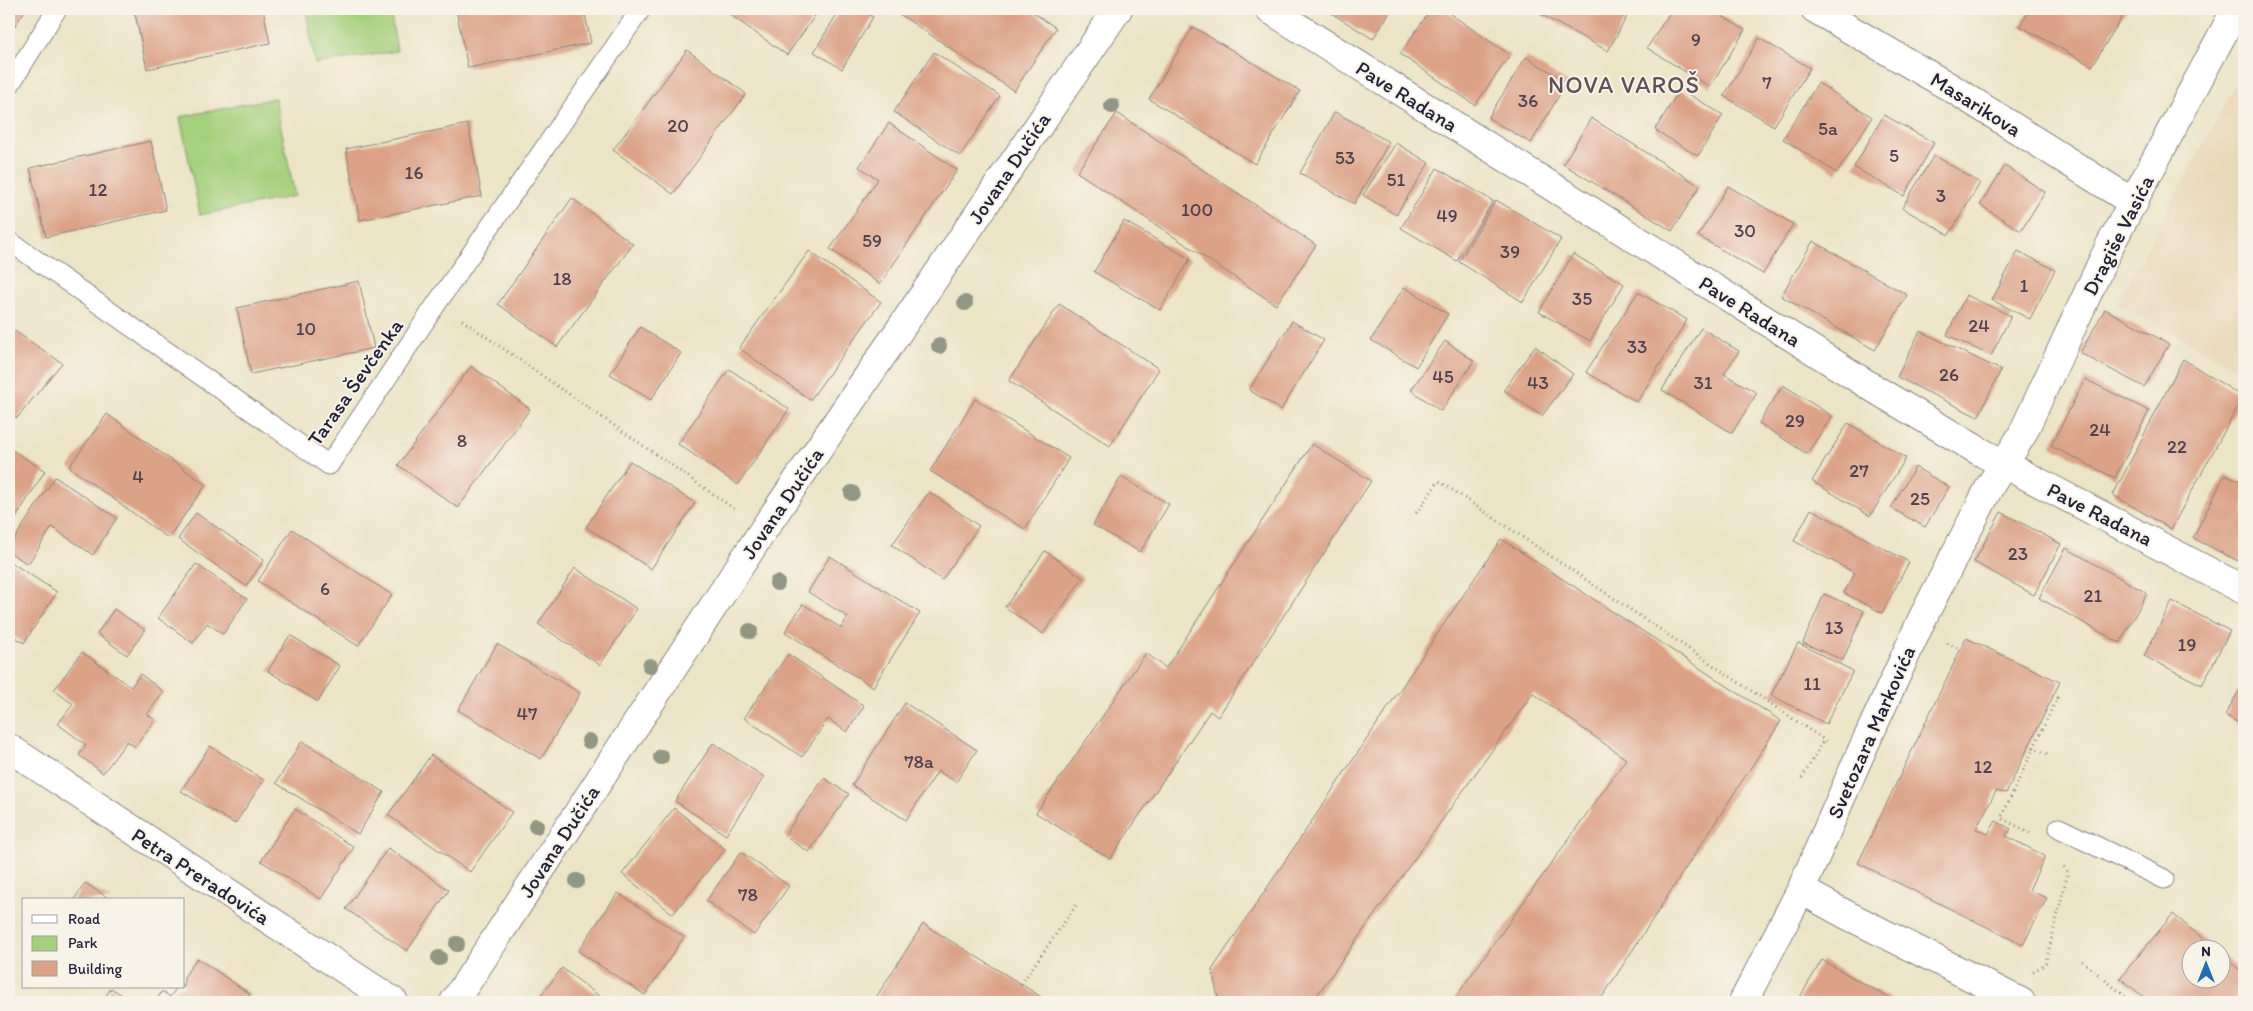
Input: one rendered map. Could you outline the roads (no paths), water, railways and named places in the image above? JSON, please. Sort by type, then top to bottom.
[{"type":"street","name":"Jovana Dučića","points":[[454,1002],[764,529],[1118,9]]},
{"type":"street","name":"Pave Radana","points":[[1270,9],[1878,391],[2004,464],[2244,590]]},
{"type":"street","name":"Masarikova","points":[[1814,9],[1953,89],[2134,203]]},
{"type":"street","name":"Dragiše Vasića","points":[[2004,464],[2022,435],[2110,246],[2236,9]]},
{"type":"street","name":"Svetozara Markovića","points":[[1742,1002],[1801,890],[1923,616],[1990,486],[2004,464]]},
{"type":"street","name":"Petra Preradovića","points":[[9,748],[394,1002]]},
{"type":"street","points":[[1801,890],[2021,1002]]},
{"type":"lane","points":[[9,86],[57,9]]},
{"type":"lane","name":"Tarasa Ševčenka","points":[[9,242],[330,465],[437,303],[641,9]]},
{"type":"lane","points":[[2056,833],[2160,883]]},
{"type":"district","name":"NOVA VAROŠ","points":[[1624,84]]}]
